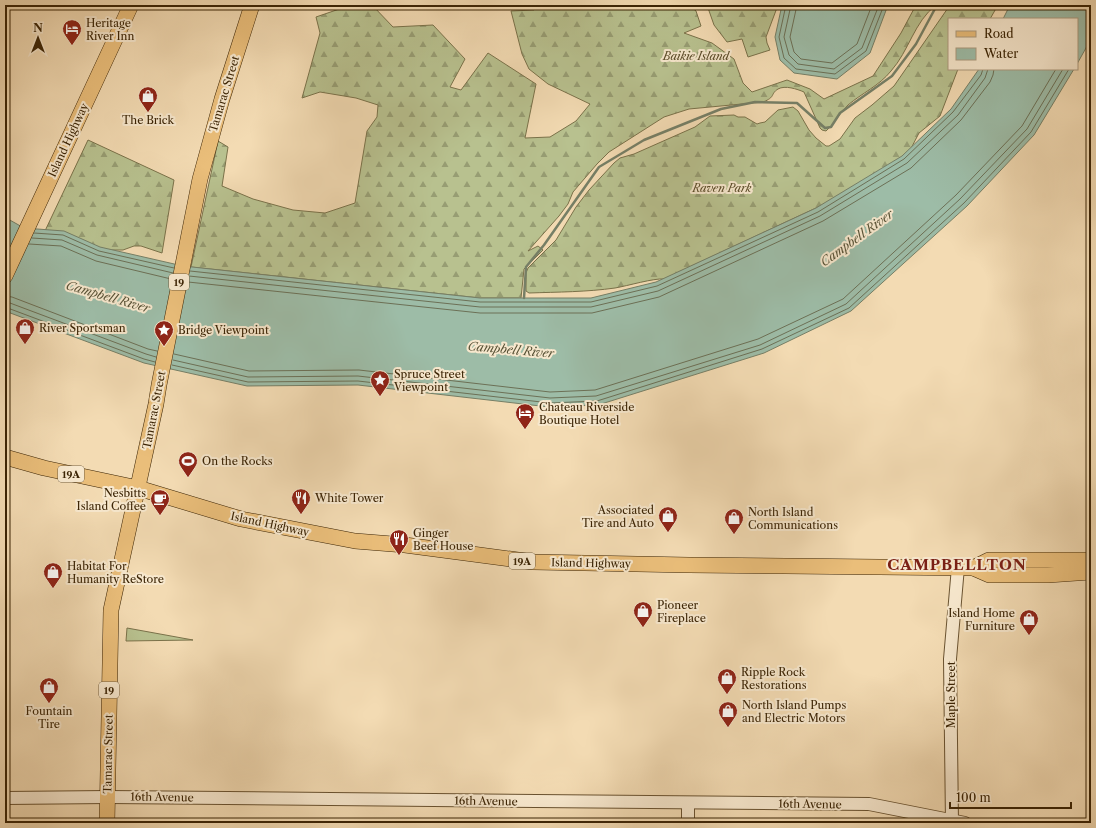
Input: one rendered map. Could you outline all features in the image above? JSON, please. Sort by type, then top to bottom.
[{"type":"main road","name":"Island Highway","points":[[5,276],[131,5]]},
{"type":"main road","name":"Tamarac Street","points":[[108,823],[111,610],[156,404],[200,178],[222,99],[252,5]]},
{"type":"main road","name":"Island Highway","points":[[5,457],[44,468],[138,488],[241,519],[348,540],[405,545],[533,562],[966,567],[989,560],[1091,560]]},
{"type":"main road","name":"Island Highway","points":[[966,567],[989,575],[1048,575],[1091,572]]},
{"type":"street","name":"Maple Street","points":[[952,822],[950,659],[966,567]]},
{"type":"street","name":"16th Avenue","points":[[5,798],[108,797],[869,804],[952,822],[965,823]]},
{"type":"street","points":[[688,802],[688,823]]},
{"type":"green space","name":"Baikie Island","points":[[351,5],[372,5],[393,27],[433,25],[465,59],[450,87],[461,90],[488,53],[536,84],[525,138],[550,137],[576,121],[590,104],[548,84],[529,69],[522,54],[511,11],[534,10],[528,5],[689,5],[696,11],[701,26],[684,33],[712,43],[734,59],[743,83],[752,92],[787,80],[810,89],[824,99],[873,76],[901,33],[916,5],[936,5],[922,20],[903,55],[891,71],[876,85],[848,105],[826,131],[820,128],[804,92],[784,87],[778,89],[774,92],[770,99],[763,102],[689,109],[664,117],[609,152],[573,192],[568,204],[559,216],[528,251],[538,246],[543,250],[524,269],[521,298],[480,298],[191,267],[218,141],[228,147],[222,186],[253,199],[293,210],[325,213],[355,203],[367,131],[377,117],[378,105],[356,98],[320,92],[302,98],[320,33],[316,17]]},
{"type":"green space","points":[[707,5],[778,5],[766,37],[770,50],[748,57],[742,39],[727,42],[714,25]]},
{"type":"green space","name":"Raven Park","points":[[950,5],[998,5],[991,18],[948,18],[948,70],[958,70],[940,116],[919,133],[907,156],[846,194],[664,279],[615,288],[572,292],[529,293],[526,291],[526,273],[528,268],[556,240],[576,207],[589,190],[620,158],[634,154],[695,127],[710,116],[734,115],[738,117],[745,117],[757,124],[765,122],[778,110],[793,107],[798,111],[809,130],[816,138],[826,146],[829,146],[840,139],[855,118],[894,86]]},
{"type":"green space","points":[[88,140],[174,180],[162,253],[141,246],[134,246],[123,250],[109,250],[44,233]]},
{"type":"green space","points":[[127,628],[193,640],[126,641]]},
{"type":"water","points":[[782,5],[888,5],[870,53],[837,79],[794,73],[780,60],[775,37]]},
{"type":"water","points":[[1010,5],[1091,5],[1091,39],[1078,62],[1078,18],[1004,18]]},
{"type":"water","name":"Campbell River","points":[[978,70],[1073,70],[1034,135],[967,206],[851,311],[764,353],[598,405],[549,407],[358,385],[247,386],[144,363],[5,311],[5,215],[8,219],[24,228],[64,231],[100,247],[183,266],[480,298],[591,298],[656,282],[816,208],[902,156],[951,109]]},
{"type":"waterway","points":[[524,298],[526,267],[544,245],[599,167],[644,140],[721,109],[755,102],[797,103],[825,128],[831,127],[840,113],[892,76],[916,44],[937,5]]},
{"type":"place","name":"Heritage River Inn","points":[[72,46]]},
{"type":"place","name":"The Brick","points":[[148,113]]},
{"type":"place","name":"River Sportsman","points":[[25,345]]},
{"type":"place","name":"Bridge Viewpoint","points":[[164,347]]},
{"type":"place","name":"Spruce Street Viewpoint","points":[[380,397]]},
{"type":"place","name":"Chateau Riverside Boutique Hotel","points":[[525,430]]},
{"type":"place","name":"On the Rocks","points":[[188,478]]},
{"type":"place","name":"White Tower","points":[[301,515]]},
{"type":"place","name":"Nesbitts Island Coffee","points":[[160,516]]},
{"type":"place","name":"Associated Tire and Auto","points":[[668,533]]},
{"type":"place","name":"North Island Communications","points":[[734,535]]},
{"type":"place","name":"Ginger Beef House","points":[[399,556]]},
{"type":"place","name":"Habitat For Humanity ReStore","points":[[53,589]]},
{"type":"place","name":"Pioneer Fireplace","points":[[643,628]]},
{"type":"place","name":"Island Home Furniture","points":[[1029,636]]},
{"type":"place","name":"Ripple Rock Restorations","points":[[727,695]]},
{"type":"place","name":"Fountain Tire","points":[[49,704]]},
{"type":"place","name":"North Island Pumps and Electric Motors","points":[[728,728]]},
{"type":"district","name":"CAMPBELLTON","points":[[957,565]]}]
